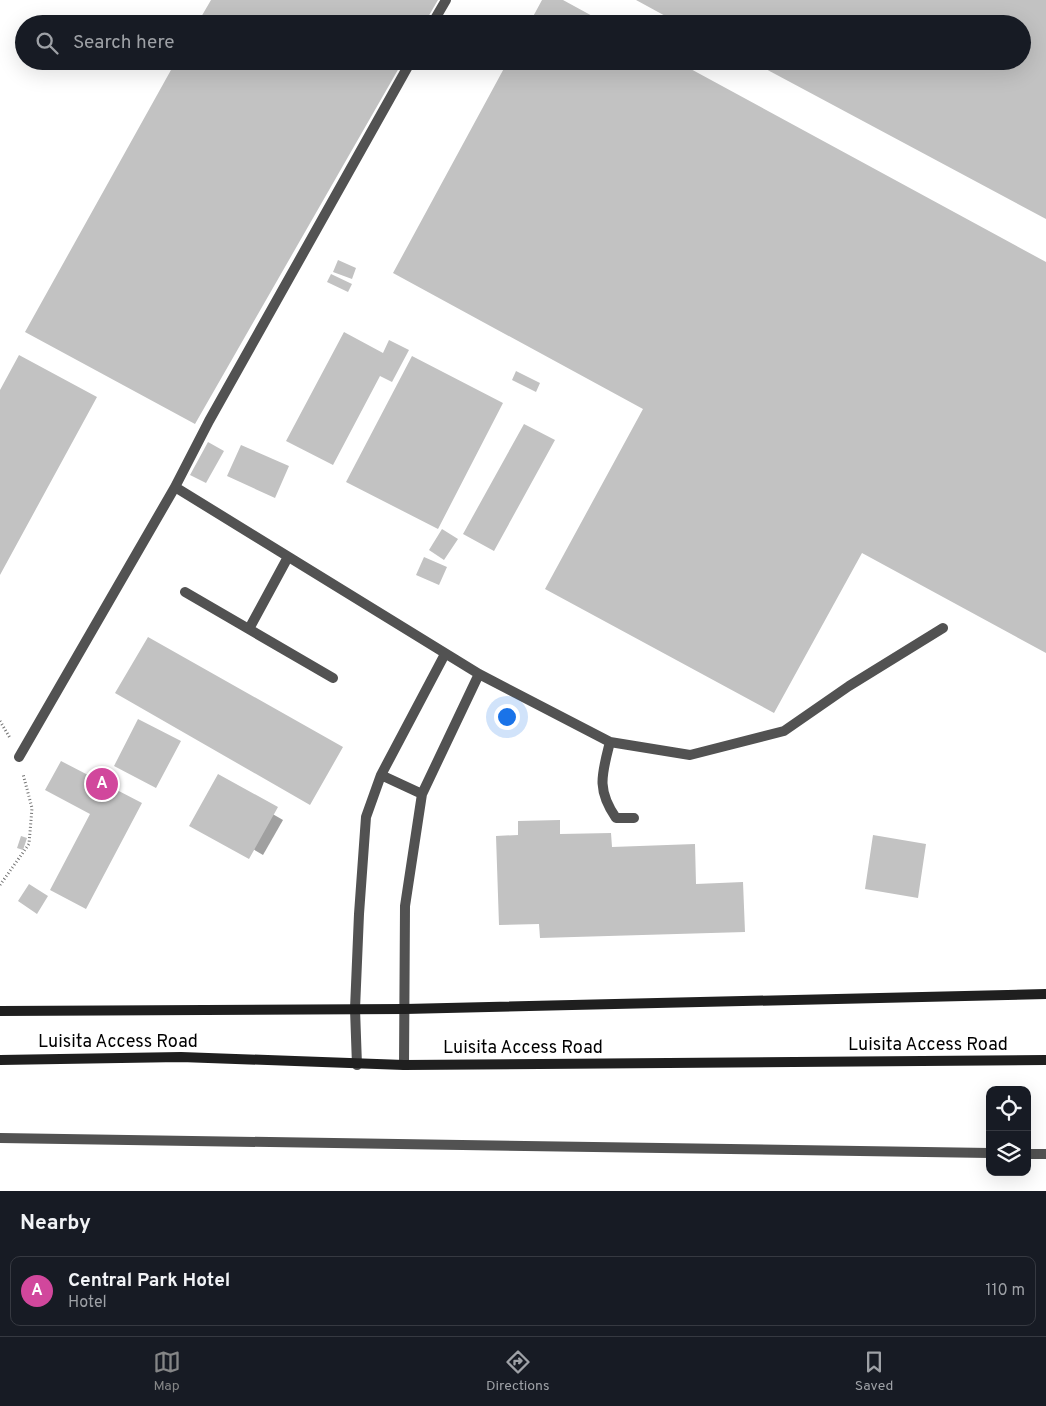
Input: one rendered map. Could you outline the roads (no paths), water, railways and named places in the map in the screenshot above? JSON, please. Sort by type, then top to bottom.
[{"type":"main road","name":"Luisita Access Road","points":[[0,1011],[405,1009],[1046,994]]},
{"type":"main road","name":"Luisita Access Road","points":[[0,1060],[181,1057],[357,1065],[1046,1060]]},
{"type":"street","points":[[437,15],[446,0]]},
{"type":"street","points":[[18,757],[174,488],[209,421],[406,70]]},
{"type":"street","points":[[174,488],[479,674],[610,742],[690,755],[784,731],[849,686],[943,628]]},
{"type":"street","points":[[249,629],[288,557]]},
{"type":"street","points":[[185,592],[333,678]]},
{"type":"street","points":[[357,1065],[355,1009],[366,817],[381,775],[445,654]]},
{"type":"street","points":[[404,1065],[404,906],[422,794],[479,674]]},
{"type":"street","points":[[610,742],[601,779],[603,795],[616,818],[634,818]]},
{"type":"street","points":[[381,775],[422,794]]},
{"type":"street","points":[[0,1138],[986,1153]]},
{"type":"street","points":[[1031,1154],[1046,1154]]},
{"type":"place","name":"Central Park Hotel","points":[[102,784]]}]
